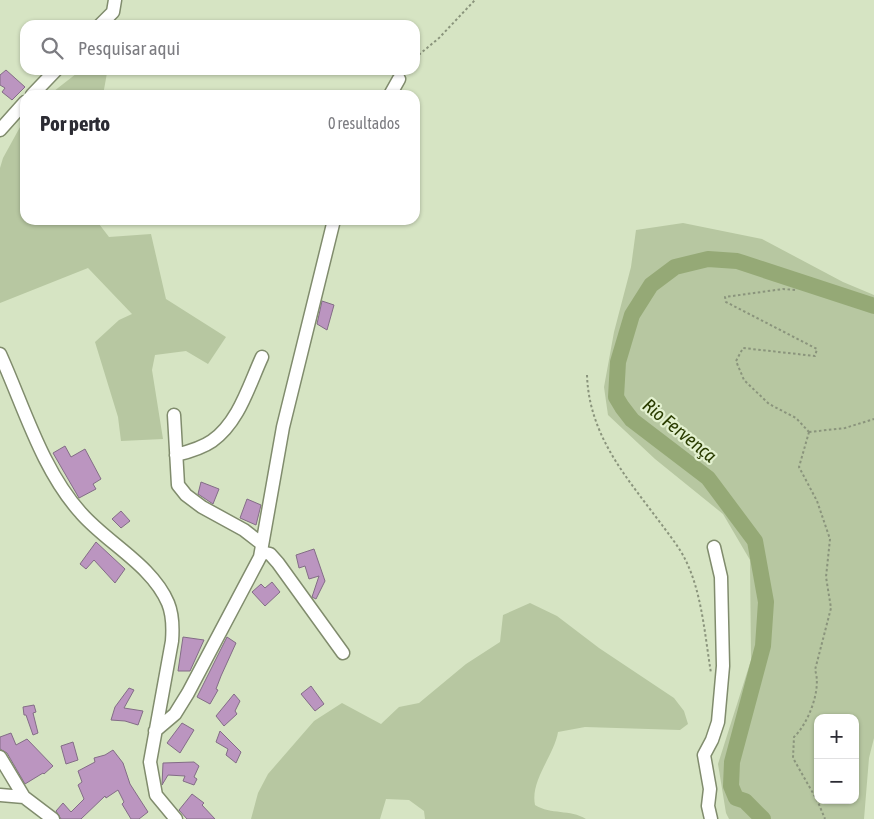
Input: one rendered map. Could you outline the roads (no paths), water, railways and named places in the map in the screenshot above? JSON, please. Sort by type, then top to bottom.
[{"type":"street","points":[[105,20],[113,12],[116,0]]},
{"type":"street","points":[[37,90],[51,75]]},
{"type":"street","points":[[393,90],[399,79]]},
{"type":"street","points":[[0,130],[20,108]]},
{"type":"street","points":[[155,731],[174,714],[188,693],[262,548],[283,427],[333,225]]},
{"type":"street","points":[[0,354],[56,482],[82,514],[147,574],[168,603],[173,622],[172,641],[150,762],[156,795],[176,819]]},
{"type":"street","points":[[176,455],[194,450],[213,440],[228,425],[238,411],[262,358]]},
{"type":"street","points":[[174,415],[178,485],[186,495],[202,507],[244,530],[270,554],[343,653]]},
{"type":"street","points":[[711,819],[708,806],[710,788],[704,755],[712,740],[718,722],[723,646],[721,577],[714,547]]},
{"type":"street","points":[[0,757],[24,797],[53,819]]},
{"type":"street","points":[[0,795],[24,797]]},
{"type":"waterway","name":"Rio Fervença","points":[[763,819],[745,801],[736,798],[731,786],[732,762],[763,646],[766,602],[755,541],[708,478],[632,420],[622,407],[616,397],[618,362],[632,315],[651,285],[675,267],[708,259],[737,261],[874,306]]}]
